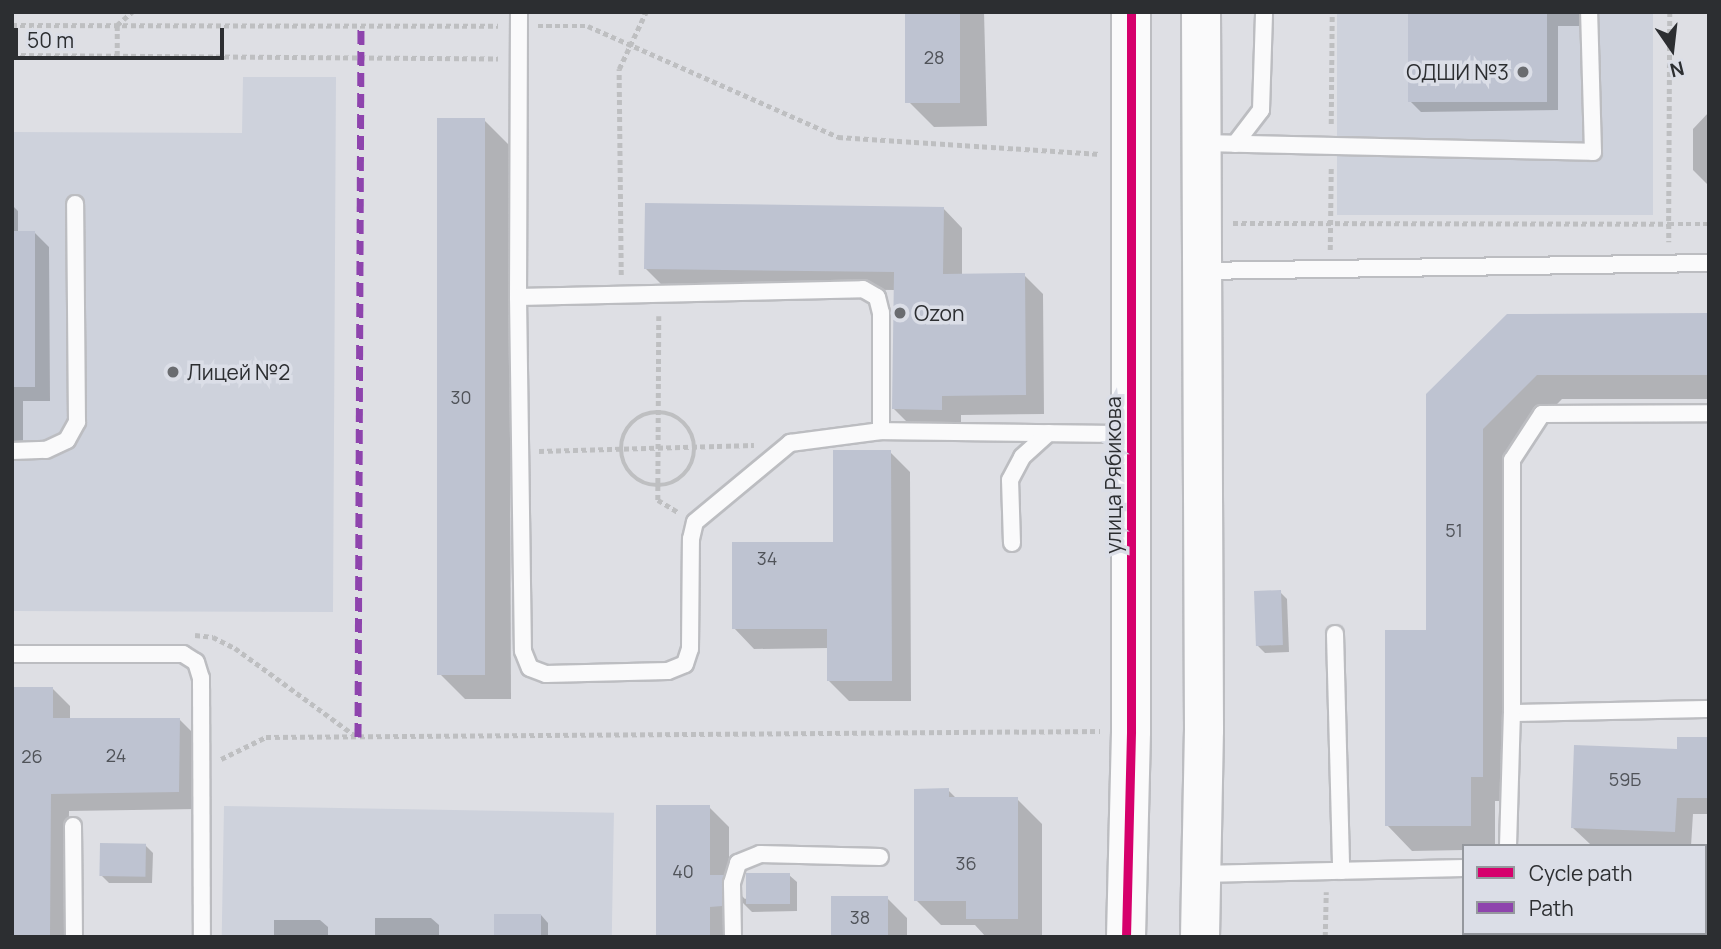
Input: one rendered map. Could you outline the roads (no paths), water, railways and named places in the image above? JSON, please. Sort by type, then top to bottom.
[{"type":"street","name":"улица Рябикова","points":[[1126,937],[1131,731],[1130,12]]},
{"type":"street","points":[[1200,937],[1204,730],[1200,271],[1218,143],[1201,12]]},
{"type":"lane","points":[[1218,143],[1261,110],[1264,12]]},
{"type":"lane","points":[[1218,143],[1593,152],[1589,12]]},
{"type":"lane","points":[[519,19],[518,297],[523,651],[530,668],[546,674],[668,671],[685,664],[690,649],[691,539],[695,522],[790,443],[881,431],[1130,434]]},
{"type":"lane","points":[[12,451],[46,450],[67,440],[77,422],[75,204]]},
{"type":"lane","points":[[1200,271],[1709,263]]},
{"type":"lane","points":[[518,297],[863,289],[877,297],[881,313],[881,431]]},
{"type":"lane","points":[[1508,844],[1512,713],[1512,460],[1542,414],[1709,413]]},
{"type":"lane","points":[[1012,543],[1010,480],[1022,457],[1049,433]]},
{"type":"lane","points":[[1334,871],[1335,634]]},
{"type":"lane","points":[[12,654],[183,654],[196,662],[201,678],[202,937]]},
{"type":"lane","points":[[1512,713],[1709,709]]},
{"type":"lane","points":[[73,826],[74,937]]},
{"type":"lane","points":[[733,937],[732,883],[738,863],[760,854],[880,856]]},
{"type":"lane","points":[[1201,874],[1462,868]]},
{"type":"place","name":"ОДШИ №3","points":[[1523,72]]},
{"type":"place","name":"Ozon","points":[[900,313]]},
{"type":"place","name":"Лицей №2","points":[[173,372]]}]
